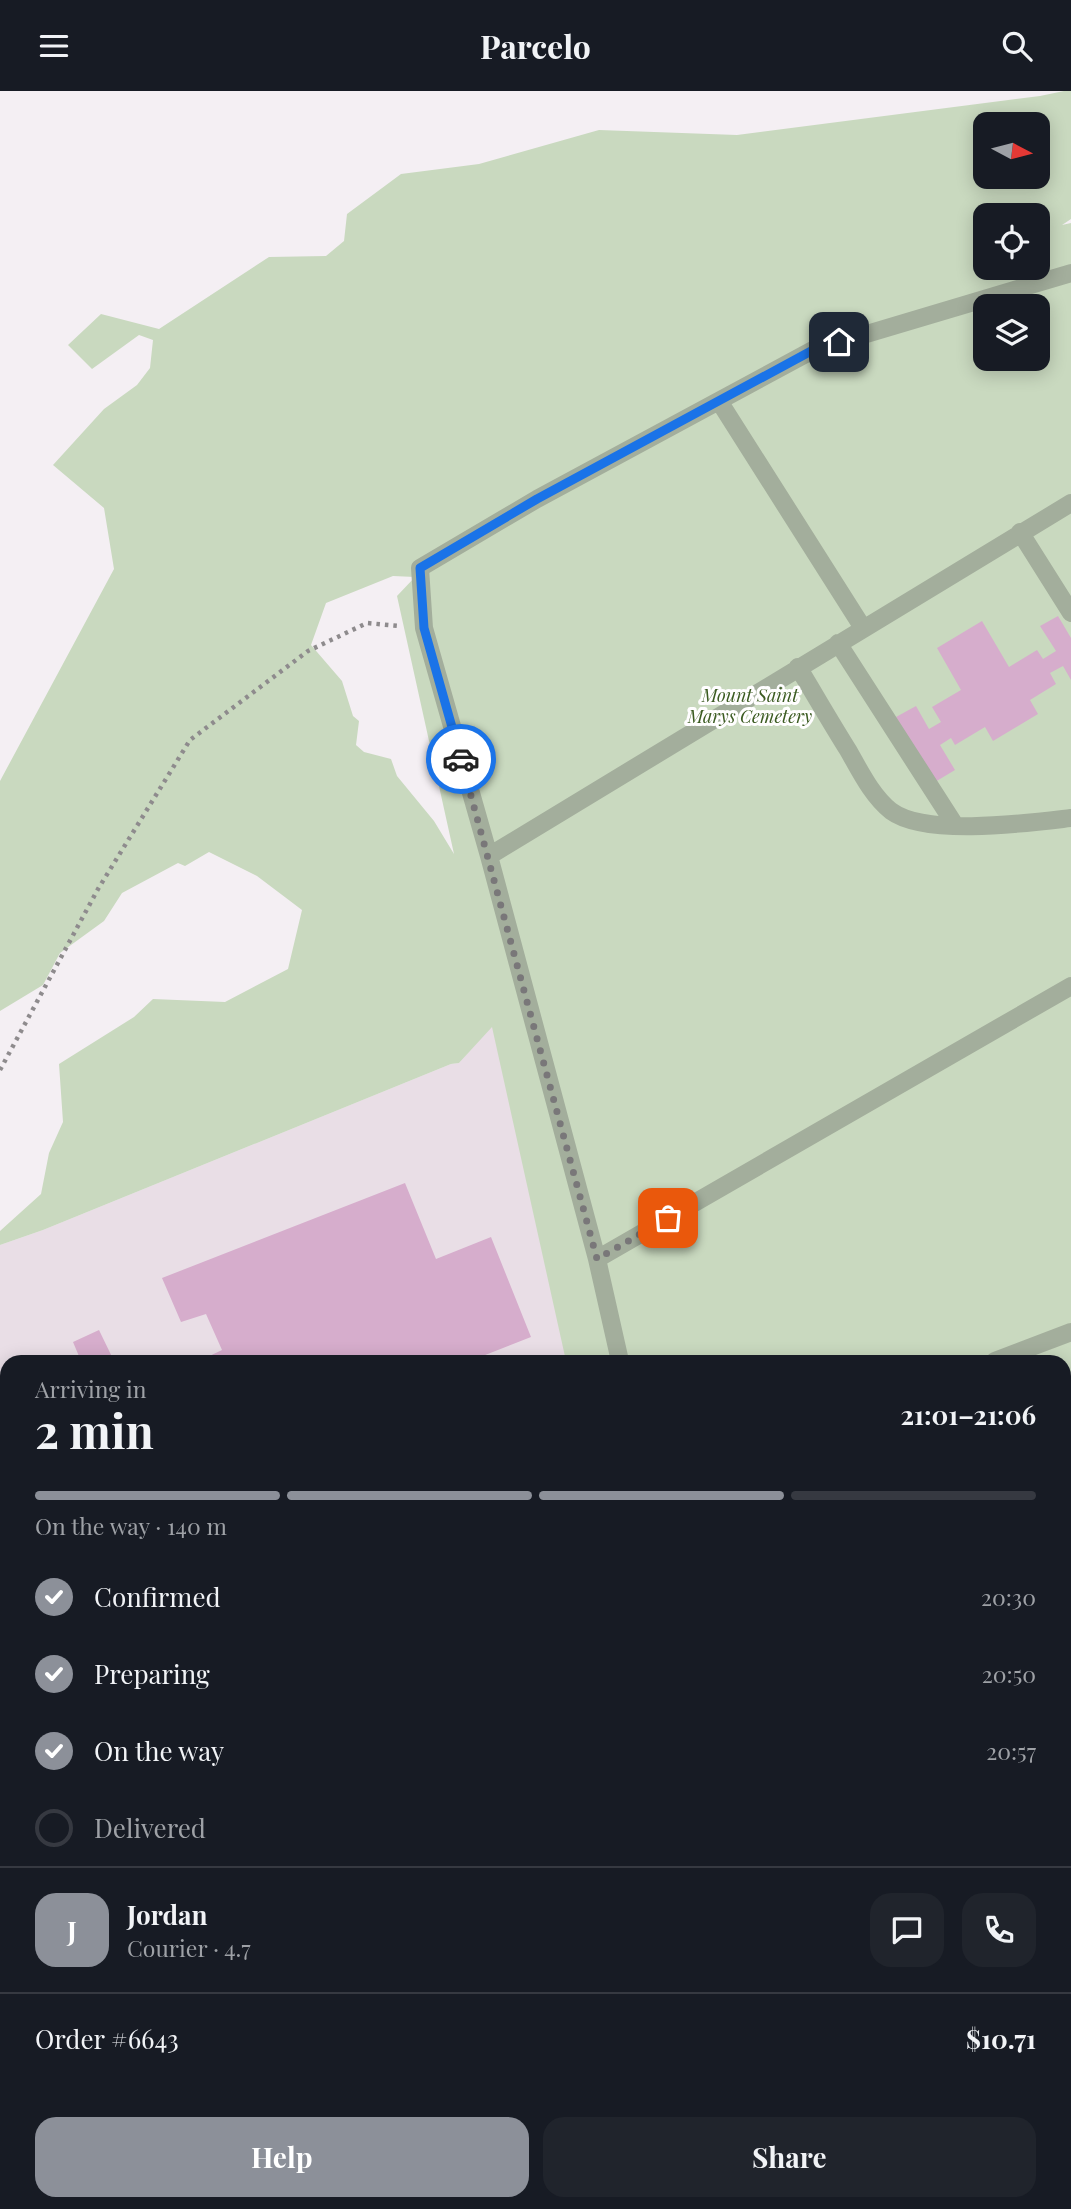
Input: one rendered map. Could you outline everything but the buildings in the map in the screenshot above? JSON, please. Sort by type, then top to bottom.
[{"type":"street","points":[[619,1355],[597,1259],[489,856],[424,628],[420,568],[537,499],[813,350],[1071,273]]},
{"type":"street","points":[[719,401],[863,628]]},
{"type":"street","points":[[489,856],[1020,532],[1069,507]]},
{"type":"street","points":[[1020,532],[1071,613]]},
{"type":"street","points":[[838,643],[955,825]]},
{"type":"street","points":[[798,667],[872,790],[892,812],[922,823],[955,825],[1006,825],[1071,818]]},
{"type":"street","points":[[597,1259],[1071,986]]},
{"type":"street","points":[[1011,1355],[1071,1332]]},
{"type":"path","points":[[0,1069],[98,889],[190,740],[308,651],[368,623],[424,628]]},
{"type":"shaded area","points":[[504,1012],[581,1355],[0,1355],[0,1245],[459,1063]]},
{"type":"green space","name":"Mount Saint Marys Cemetery","points":[[1071,91],[1071,219],[1062,225],[1071,223],[1071,1355],[565,1355],[492,1027],[459,1063],[0,1245],[0,1231],[41,1194],[49,1153],[63,1122],[59,1064],[134,1017],[153,999],[225,1002],[288,969],[302,910],[257,876],[209,852],[185,866],[178,863],[122,893],[104,921],[60,953],[43,985],[0,1011],[0,781],[114,569],[104,508],[53,465],[104,409],[137,385],[150,368],[153,340],[139,335],[92,369],[68,345],[101,314],[159,329],[269,257],[326,256],[344,241],[347,214],[401,174],[479,164],[599,130],[737,135]],"holes":[[[393,576],[415,577],[397,596],[454,854],[434,821],[397,776],[391,759],[364,752],[356,745],[359,721],[353,716],[342,681],[311,645],[326,603]]]},
{"type":"way so far","points":[[461,759],[597,1259],[668,1218]]},
{"type":"route","points":[[461,759],[424,628],[420,568],[537,499],[813,350],[839,342]]}]
